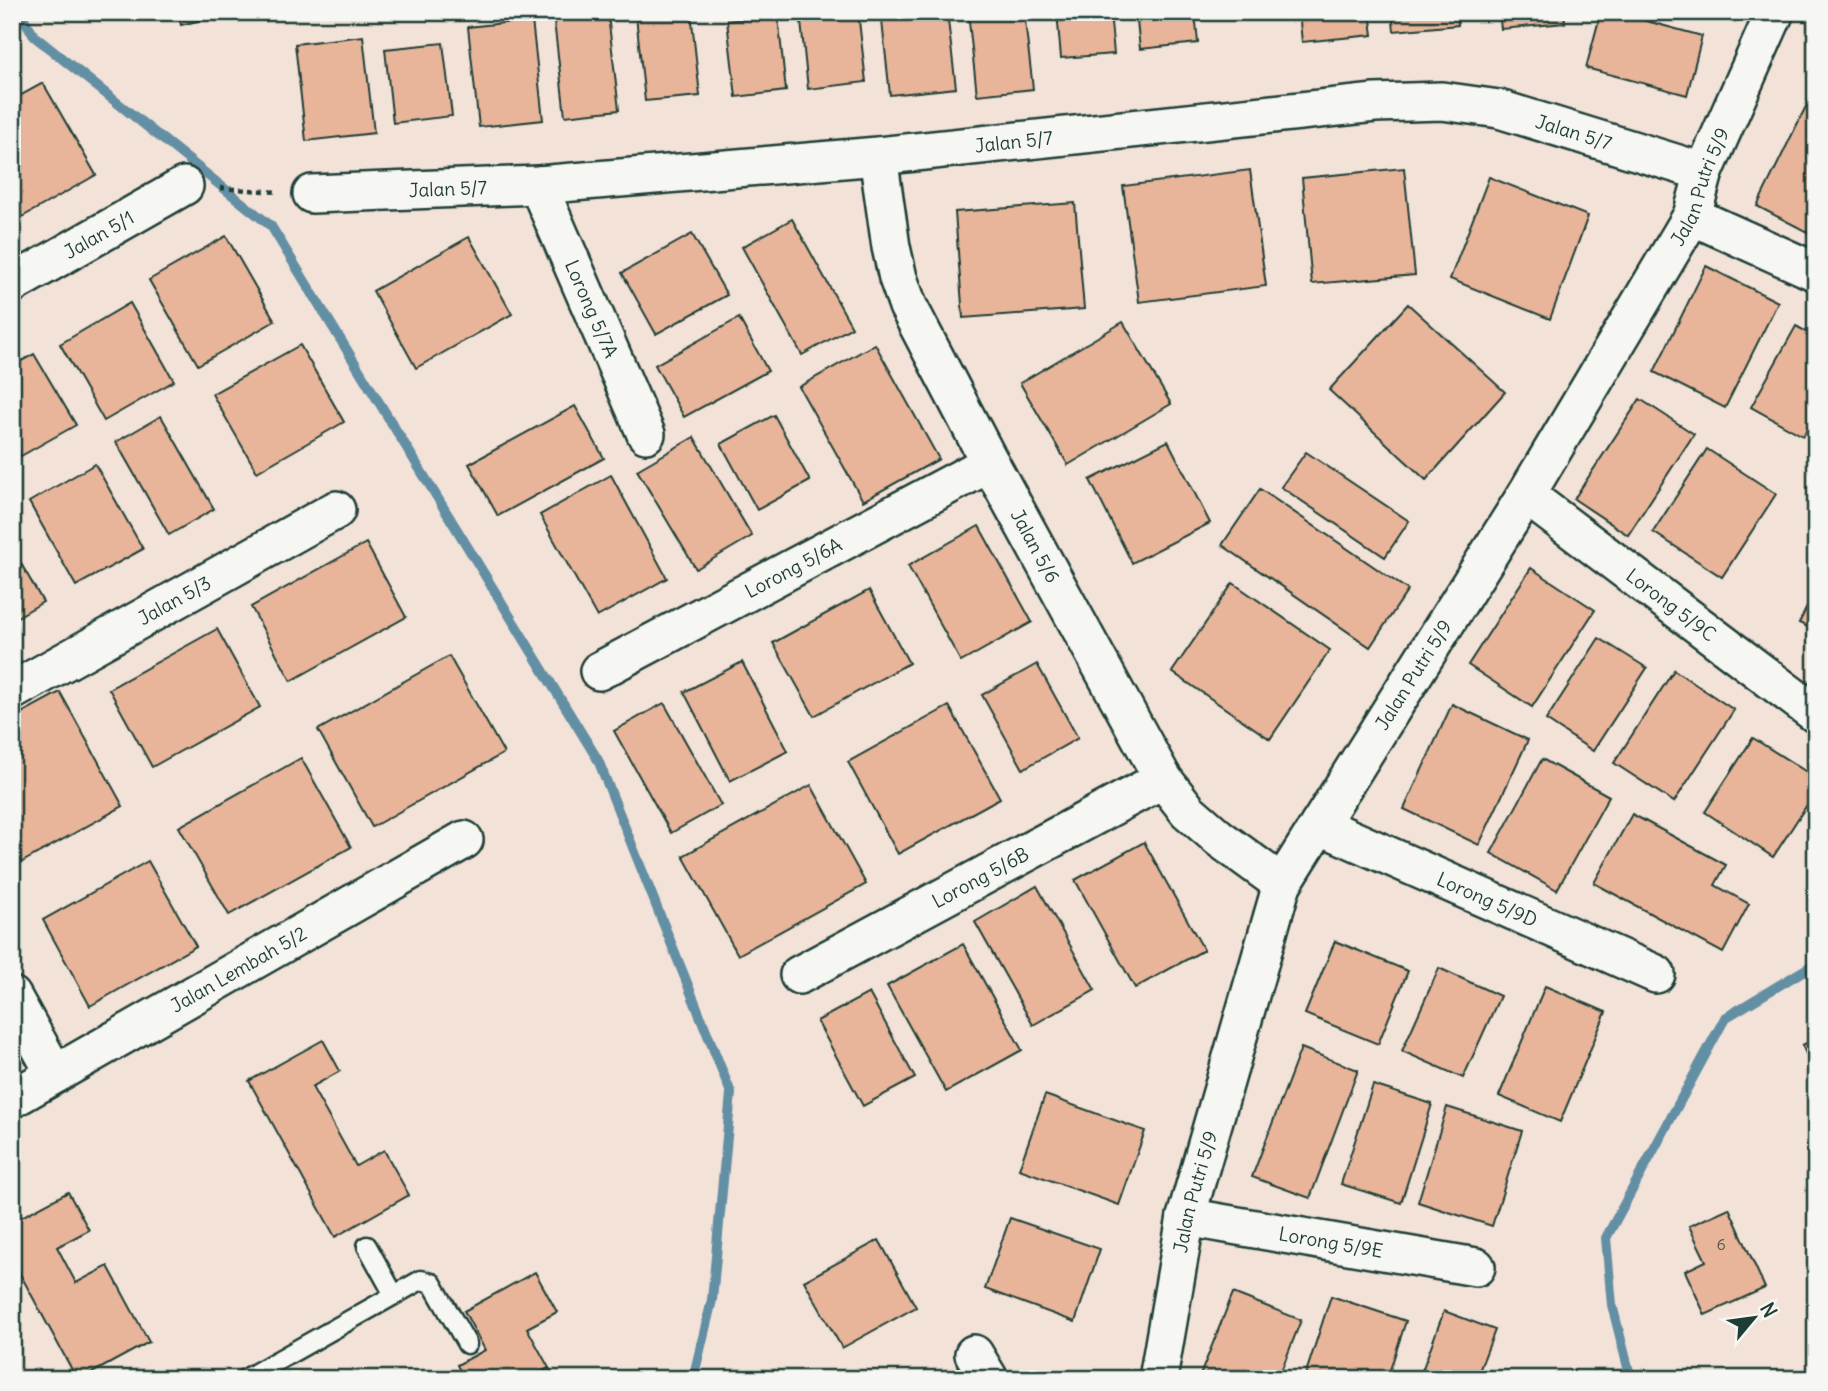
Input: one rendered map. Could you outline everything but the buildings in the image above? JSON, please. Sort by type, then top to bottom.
[{"type":"street","name":"Jalan Putri 5/9","points":[[1158,1379],[1186,1217],[1282,884],[1526,495],[1692,216],[1704,172],[1775,12]]},
{"type":"street","name":"Jalan 5/7","points":[[312,194],[538,185],[878,156],[1375,103],[1442,101],[1499,109],[1704,172]]},
{"type":"street","name":"Jalan 5/6","points":[[878,156],[891,247],[908,306],[990,463],[1163,779],[1188,811],[1219,838],[1282,884]]},
{"type":"street","name":"Lorong 5/7A","points":[[538,185],[646,434]]},
{"type":"street","name":"Jalan 5/1","points":[[12,284],[184,186]]},
{"type":"street","points":[[1692,216],[1816,272]]},
{"type":"street","name":"Lorong 5/6A","points":[[598,671],[990,463]]},
{"type":"street","name":"Lorong 5/9C","points":[[1526,495],[1816,714]]},
{"type":"street","name":"Jalan 5/3","points":[[12,691],[336,510]]},
{"type":"street","name":"Lorong 5/6B","points":[[799,975],[1163,779]]},
{"type":"street","name":"Lorong 5/9D","points":[[1319,825],[1657,974]]},
{"type":"street","name":"Jalan Lembah 5/2","points":[[12,1099],[464,840]]},
{"type":"street","points":[[12,996],[55,1074]]},
{"type":"street","name":"Lorong 5/9E","points":[[1186,1217],[1476,1267]]},
{"type":"lane","points":[[367,1246],[394,1295]]},
{"type":"lane","points":[[245,1379],[421,1280],[432,1283],[467,1344]]},
{"type":"path","points":[[184,186],[312,194]]},
{"type":"waterway","points":[[20,12],[34,36],[271,226],[598,760],[731,1093],[712,1300],[693,1379]]},
{"type":"waterway","points":[[1631,1379],[1612,1305],[1606,1238],[1725,1018],[1816,963]]}]
